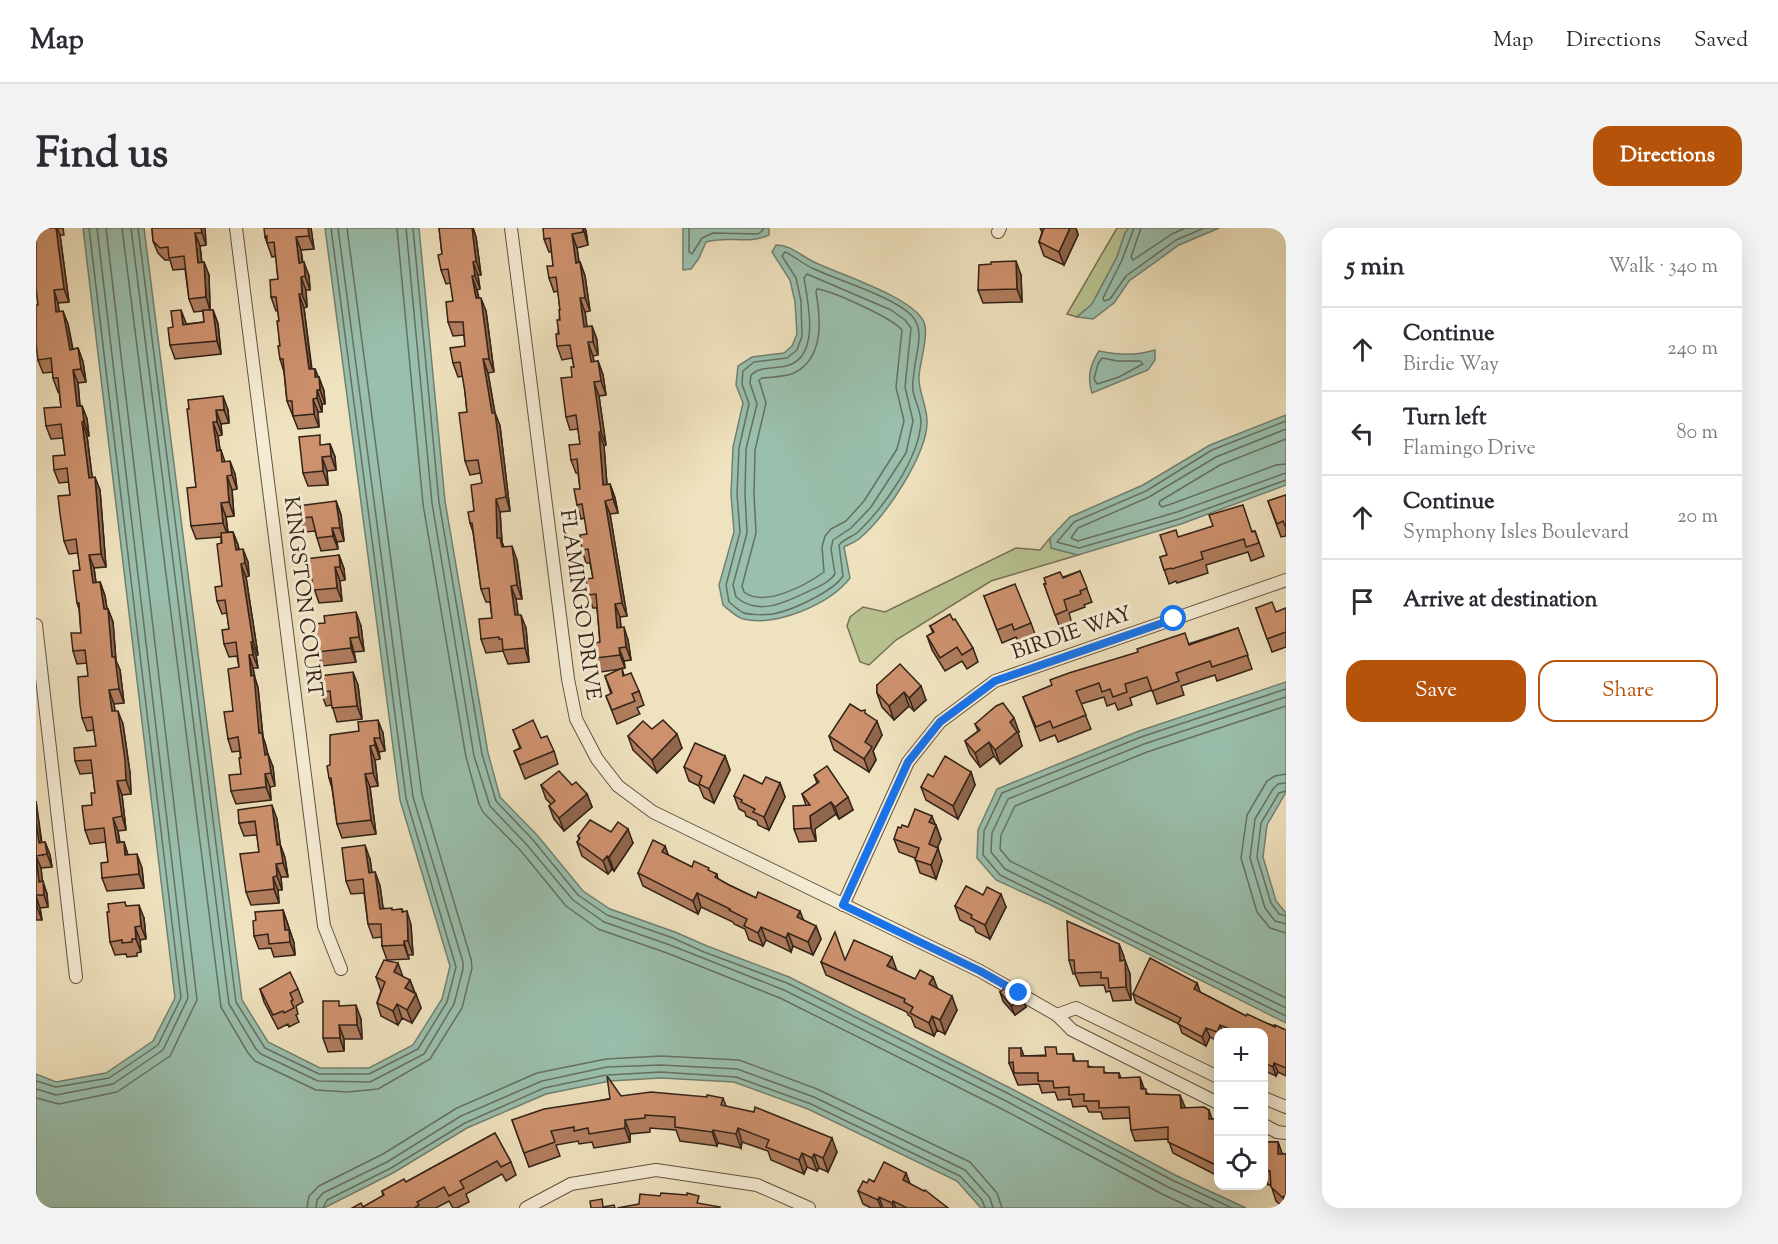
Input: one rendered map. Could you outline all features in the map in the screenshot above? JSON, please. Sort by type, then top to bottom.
[{"type":"street","name":"KINGSTON COURT","points":[[236,228],[324,926],[341,969]]},
{"type":"street","name":"FLAMINGO DRIVE","points":[[511,228],[568,679],[576,719],[597,759],[618,786],[653,812],[980,971],[1057,1015],[1072,1030],[1214,1101]]},
{"type":"street","name":"BIRDIE WAY","points":[[843,905],[908,762],[940,722],[995,681],[1286,580]]},
{"type":"street","points":[[36,625],[76,977]]},
{"type":"street","points":[[1057,1015],[1076,1008],[1214,1075]]},
{"type":"street","points":[[1268,1100],[1286,1107]]},
{"type":"street","points":[[1268,1128],[1276,1132],[1286,1133]]},
{"type":"street","points":[[526,1208],[571,1184],[656,1170],[757,1185],[809,1208]]},
{"type":"shaded area","points":[[1117,228],[1129,228],[1117,257],[1092,304],[1077,317],[1067,314]]},
{"type":"shaded area","points":[[1050,538],[1051,548],[1078,555],[991,581],[896,640],[869,665],[860,662],[847,626],[850,617],[863,607],[885,612],[1016,548],[1040,550]]},
{"type":"water","points":[[83,228],[144,228],[242,1000],[268,1042],[320,1068],[369,1068],[413,1045],[442,999],[450,966],[400,800],[325,228],[419,228],[445,501],[488,753],[500,797],[537,835],[583,891],[610,909],[789,977],[1012,1089],[1175,1175],[1246,1208],[981,1208],[957,1181],[808,1109],[734,1082],[661,1078],[610,1081],[546,1094],[467,1128],[393,1173],[324,1208],[36,1208],[36,1074],[56,1082],[106,1073],[153,1041],[175,998]]},
{"type":"water","points":[[683,228],[769,228],[769,235],[754,239],[722,239],[706,242],[691,269],[683,270]]},
{"type":"water","points":[[1129,228],[1219,228],[1179,245],[1129,281],[1114,303],[1093,319],[1077,317],[1092,304],[1117,257]]},
{"type":"water","points":[[776,245],[792,249],[816,263],[875,288],[906,304],[917,313],[925,327],[919,382],[927,421],[925,434],[913,467],[892,501],[870,529],[844,547],[850,578],[841,588],[816,605],[771,620],[756,621],[740,618],[723,605],[719,585],[734,532],[731,494],[733,447],[743,403],[736,385],[738,366],[752,357],[784,353],[792,346],[797,334],[795,302],[790,280],[772,252]]},
{"type":"water","points":[[1155,350],[1155,360],[1148,370],[1092,393],[1090,371],[1099,351],[1127,354]]},
{"type":"water","points":[[1286,415],[1286,485],[1181,524],[1078,555],[1051,548],[1050,538],[1070,517],[1143,485],[1210,445]]},
{"type":"water","points":[[1286,682],[1286,792],[1267,825],[1263,857],[1276,901],[1286,913],[1286,1023],[1051,905],[996,880],[977,858],[978,830],[997,789],[1139,731]]},
{"type":"building","points":[[36,228],[56,228],[64,289],[54,290],[56,312],[63,311],[70,350],[78,348],[81,369],[73,370],[77,406],[82,406],[89,478],[95,477],[101,554],[89,555],[93,583],[100,582],[104,609],[108,609],[112,657],[115,657],[119,689],[109,690],[112,711],[118,711],[125,760],[126,780],[117,781],[122,816],[113,818],[117,843],[124,842],[125,855],[137,854],[139,874],[102,878],[101,863],[108,862],[104,828],[85,830],[82,806],[92,805],[91,793],[95,793],[91,760],[75,761],[74,748],[96,746],[92,717],[82,718],[80,705],[78,677],[88,676],[85,650],[73,651],[71,633],[81,633],[79,603],[77,603],[73,571],[80,570],[76,539],[64,541],[60,514],[58,496],[70,495],[67,468],[54,470],[53,456],[65,455],[61,424],[46,426],[44,408],[61,407],[58,378],[53,378],[51,358],[38,360],[36,344],[36,305],[38,305]]},
{"type":"building","points":[[152,228],[201,228],[202,233],[195,233],[198,263],[204,262],[206,297],[189,299],[184,256],[169,258],[168,247],[160,248],[153,241]]},
{"type":"building","points":[[264,228],[308,228],[309,236],[296,237],[299,263],[304,262],[305,276],[301,277],[302,294],[299,294],[309,369],[315,369],[315,377],[319,377],[320,390],[317,390],[317,398],[313,399],[314,414],[293,416],[292,401],[287,401],[283,359],[280,359],[278,346],[280,346],[277,321],[279,321],[276,297],[271,297],[270,280],[278,279],[274,242],[267,243]]},
{"type":"building","points":[[439,228],[472,228],[476,261],[473,262],[475,276],[472,276],[476,298],[481,298],[489,359],[483,359],[492,413],[495,413],[506,497],[496,499],[497,538],[500,538],[502,547],[512,546],[517,585],[511,586],[515,615],[521,615],[525,648],[503,650],[502,639],[499,637],[481,639],[479,619],[492,618],[489,588],[481,589],[472,523],[470,523],[468,512],[474,511],[471,485],[482,483],[478,460],[465,461],[459,413],[467,412],[465,392],[460,362],[453,363],[450,348],[465,346],[463,322],[448,322],[446,302],[453,301],[448,269],[441,270],[438,255],[442,254]]},
{"type":"building","points":[[543,228],[583,228],[583,232],[572,234],[576,263],[580,262],[585,298],[580,298],[584,327],[592,326],[593,342],[588,342],[591,362],[598,361],[601,381],[594,382],[601,432],[599,432],[603,485],[610,484],[613,499],[605,501],[622,603],[615,604],[617,628],[624,627],[626,647],[619,648],[620,655],[596,658],[594,643],[600,642],[596,594],[588,595],[586,579],[593,578],[588,549],[582,550],[580,535],[587,534],[582,504],[577,505],[574,489],[580,489],[577,459],[571,460],[569,445],[580,444],[576,415],[566,417],[561,378],[572,377],[571,367],[574,367],[570,345],[557,346],[556,334],[559,334],[557,320],[560,320],[560,310],[556,277],[549,278],[547,266],[553,266],[550,238],[544,239]]},
{"type":"building","points":[[1044,228],[1070,228],[1059,252],[1039,242]]},
{"type":"building","points":[[1016,261],[1017,289],[978,290],[979,265]]},
{"type":"building","points":[[181,310],[183,325],[204,322],[203,310],[213,310],[217,341],[170,345],[168,328],[173,327],[171,311]]},
{"type":"building","points":[[223,396],[224,410],[216,410],[217,422],[213,422],[217,451],[221,450],[222,462],[230,461],[232,475],[227,476],[229,502],[221,503],[223,523],[191,526],[187,488],[196,487],[187,409],[189,409],[188,400]]},
{"type":"building","points":[[320,435],[320,445],[330,444],[331,456],[322,457],[323,471],[303,473],[299,437]]},
{"type":"building","points":[[1286,495],[1285,526],[1283,521],[1277,524],[1268,501]]},
{"type":"building","points":[[336,501],[340,528],[332,528],[333,536],[317,538],[312,517],[300,518],[298,506]]},
{"type":"building","points":[[1243,505],[1252,532],[1255,531],[1259,543],[1246,547],[1244,539],[1201,552],[1203,559],[1164,570],[1160,557],[1167,555],[1160,535],[1176,530],[1178,537],[1213,526],[1209,515]]},
{"type":"building","points":[[233,532],[236,550],[243,549],[245,563],[241,564],[253,642],[251,642],[253,655],[249,655],[251,676],[254,675],[259,733],[262,733],[265,755],[268,754],[271,773],[265,774],[266,787],[231,791],[229,775],[241,774],[239,758],[241,758],[238,737],[228,739],[224,712],[233,711],[228,669],[239,667],[236,642],[224,644],[222,630],[229,629],[225,600],[217,601],[215,587],[222,586],[217,544],[222,543],[221,533]]},
{"type":"building","points":[[339,555],[340,567],[335,567],[337,588],[314,590],[310,571],[306,571],[305,559]]},
{"type":"building","points":[[1080,571],[1087,588],[1080,591],[1081,594],[1064,600],[1067,610],[1055,615],[1044,578],[1060,572],[1063,578]]},
{"type":"building","points":[[1015,584],[1031,623],[1014,630],[1012,624],[997,630],[984,596]]},
{"type":"building","points":[[1272,602],[1276,612],[1286,608],[1286,632],[1267,639],[1256,608]]},
{"type":"building","points":[[356,612],[359,637],[350,638],[351,648],[317,652],[313,624],[325,623],[324,616]]},
{"type":"building","points":[[950,614],[973,648],[962,655],[957,647],[940,658],[927,636],[934,632],[930,626]]},
{"type":"building","points":[[1238,628],[1248,655],[1212,667],[1210,661],[1176,673],[1179,681],[1152,691],[1147,677],[1125,684],[1127,692],[1113,697],[1110,689],[1102,692],[1099,683],[1076,691],[1086,715],[1053,728],[1050,721],[1036,727],[1023,697],[1052,685],[1050,680],[1138,652],[1137,649],[1185,633],[1189,645]]},
{"type":"building","points":[[900,664],[921,686],[909,698],[904,692],[889,706],[877,693],[877,685]]},
{"type":"building","points":[[622,668],[623,676],[631,673],[639,691],[632,694],[635,701],[612,710],[606,696],[612,693],[605,676]]},
{"type":"building","points":[[353,672],[357,706],[332,708],[330,691],[321,692],[319,676]]},
{"type":"building","points":[[1003,703],[1014,718],[1010,722],[1017,732],[995,750],[989,742],[975,753],[965,741],[980,730],[975,724],[996,706]]},
{"type":"building","points":[[850,704],[861,711],[865,710],[865,713],[877,721],[865,742],[872,747],[864,759],[829,736]]},
{"type":"building","points":[[378,720],[380,738],[374,738],[375,745],[370,746],[373,773],[365,774],[371,820],[337,824],[331,778],[329,778],[327,766],[330,765],[330,735],[359,731],[358,722]]},
{"type":"building","points":[[533,720],[541,738],[547,736],[554,751],[520,765],[514,751],[521,748],[513,730]]},
{"type":"building","points":[[663,720],[677,734],[652,760],[628,736],[643,721],[652,729]]},
{"type":"building","points":[[695,743],[725,756],[709,789],[699,784],[702,776],[684,767]]},
{"type":"building","points":[[945,756],[971,772],[953,806],[921,787],[928,774],[933,777]]},
{"type":"building","points":[[827,766],[848,797],[835,807],[831,802],[810,816],[811,828],[794,829],[793,806],[810,805],[802,794],[819,782],[814,775]]},
{"type":"building","points":[[559,771],[572,785],[576,782],[587,794],[559,818],[549,806],[555,801],[541,785]]},
{"type":"building","points":[[744,775],[762,784],[766,777],[780,783],[764,817],[753,812],[755,809],[734,796]]},
{"type":"building","points":[[272,805],[277,845],[280,844],[283,863],[276,864],[277,876],[273,877],[274,889],[246,892],[240,854],[259,852],[255,821],[239,823],[238,810]]},
{"type":"building","points":[[915,809],[932,816],[929,822],[936,825],[929,844],[938,848],[931,865],[915,860],[919,848],[894,839],[898,827],[901,828],[902,825],[908,827]]},
{"type":"building","points":[[590,820],[611,832],[618,822],[628,829],[609,857],[607,856],[603,861],[577,842],[580,838],[578,836]]},
{"type":"building","points":[[36,822],[39,843],[45,842],[47,854],[36,856]]},
{"type":"building","points":[[653,840],[665,846],[662,852],[692,867],[694,861],[709,868],[708,870],[717,874],[715,877],[729,885],[756,898],[758,892],[800,911],[797,917],[816,926],[808,942],[788,933],[786,938],[761,927],[758,933],[744,926],[747,919],[730,909],[697,893],[693,901],[638,873]]},
{"type":"building","points":[[365,845],[369,873],[375,872],[380,909],[392,908],[392,910],[402,909],[402,912],[407,911],[408,941],[404,941],[404,945],[382,946],[381,924],[368,924],[363,879],[346,881],[342,848]]},
{"type":"building","points":[[36,856],[39,882],[43,881],[44,895],[36,895]]},
{"type":"building","points":[[966,886],[983,895],[987,887],[1001,894],[985,925],[955,906]]},
{"type":"building","points":[[125,902],[126,906],[139,905],[141,926],[135,927],[136,939],[132,939],[132,942],[122,943],[122,940],[110,942],[108,904]]},
{"type":"building","points":[[283,910],[285,930],[289,930],[290,942],[269,944],[268,934],[254,936],[255,912]]},
{"type":"building","points":[[1067,921],[1119,944],[1120,961],[1125,960],[1126,987],[1109,988],[1108,978],[1101,978],[1101,972],[1075,973],[1074,960],[1069,960]]},
{"type":"building","points":[[835,932],[845,960],[854,940],[892,957],[887,966],[915,979],[920,970],[933,977],[929,984],[952,996],[940,1020],[932,1016],[929,1023],[910,1013],[913,1007],[904,1002],[905,999],[821,962]]},
{"type":"building","points":[[1150,958],[1197,983],[1194,989],[1246,1016],[1247,1014],[1286,1030],[1286,1068],[1274,1063],[1273,1067],[1268,1064],[1268,1028],[1227,1028],[1220,1025],[1219,1028],[1214,1028],[1214,1031],[1206,1028],[1202,1037],[1178,1024],[1181,1018],[1133,994]]},
{"type":"building","points":[[384,960],[398,963],[394,972],[410,980],[405,988],[416,994],[407,1010],[397,1004],[393,1011],[377,1003],[385,982],[376,977]]},
{"type":"building","points":[[290,972],[298,989],[290,993],[294,1008],[273,1015],[260,989]]},
{"type":"building","points":[[1005,988],[1022,998],[1011,1006],[1000,992]]},
{"type":"building","points":[[323,1001],[339,1001],[339,1006],[356,1005],[357,1025],[339,1025],[340,1038],[323,1038]]},
{"type":"building","points":[[1045,1047],[1056,1047],[1057,1054],[1073,1054],[1073,1061],[1088,1061],[1088,1067],[1104,1067],[1104,1073],[1119,1073],[1119,1078],[1140,1077],[1141,1089],[1146,1089],[1146,1094],[1180,1095],[1181,1108],[1204,1107],[1209,1110],[1209,1119],[1214,1119],[1214,1164],[1168,1142],[1168,1127],[1131,1130],[1129,1107],[1099,1108],[1099,1101],[1084,1101],[1084,1094],[1069,1095],[1069,1087],[1054,1088],[1053,1081],[1038,1081],[1038,1073],[1014,1073],[1013,1062],[1009,1063],[1009,1048],[1021,1048],[1021,1056],[1046,1056]]},
{"type":"building","points":[[607,1076],[621,1096],[651,1092],[723,1098],[721,1105],[754,1112],[755,1107],[832,1138],[823,1158],[814,1154],[812,1158],[802,1153],[799,1160],[766,1147],[769,1140],[738,1128],[736,1134],[675,1127],[675,1117],[645,1115],[645,1118],[625,1120],[625,1128],[589,1134],[588,1128],[574,1131],[574,1127],[551,1131],[555,1142],[524,1153],[512,1120],[544,1109],[610,1099]]},
{"type":"building","points":[[495,1133],[511,1162],[501,1167],[497,1161],[460,1181],[464,1188],[449,1196],[444,1187],[417,1202],[419,1205],[414,1208],[352,1208],[361,1203],[363,1207],[384,1195],[382,1191],[404,1179],[406,1182]]},
{"type":"building","points":[[1268,1142],[1278,1142],[1278,1154],[1286,1154],[1286,1197],[1283,1198],[1271,1187],[1270,1171],[1268,1171]]},
{"type":"building","points":[[884,1162],[906,1173],[903,1180],[925,1190],[948,1208],[907,1208],[893,1201],[892,1203],[879,1197],[878,1200],[858,1191],[863,1181],[867,1183],[869,1179],[874,1182]]},
{"type":"building","points":[[661,1193],[687,1195],[687,1193],[699,1196],[697,1203],[720,1207],[617,1208],[639,1204],[640,1194],[660,1196]]},
{"type":"building","points":[[602,1199],[603,1207],[614,1205],[615,1208],[591,1208],[590,1201]]},
{"type":"route","points":[[1019,993],[980,971],[843,905],[908,762],[940,722],[995,681],[1174,619]]}]
